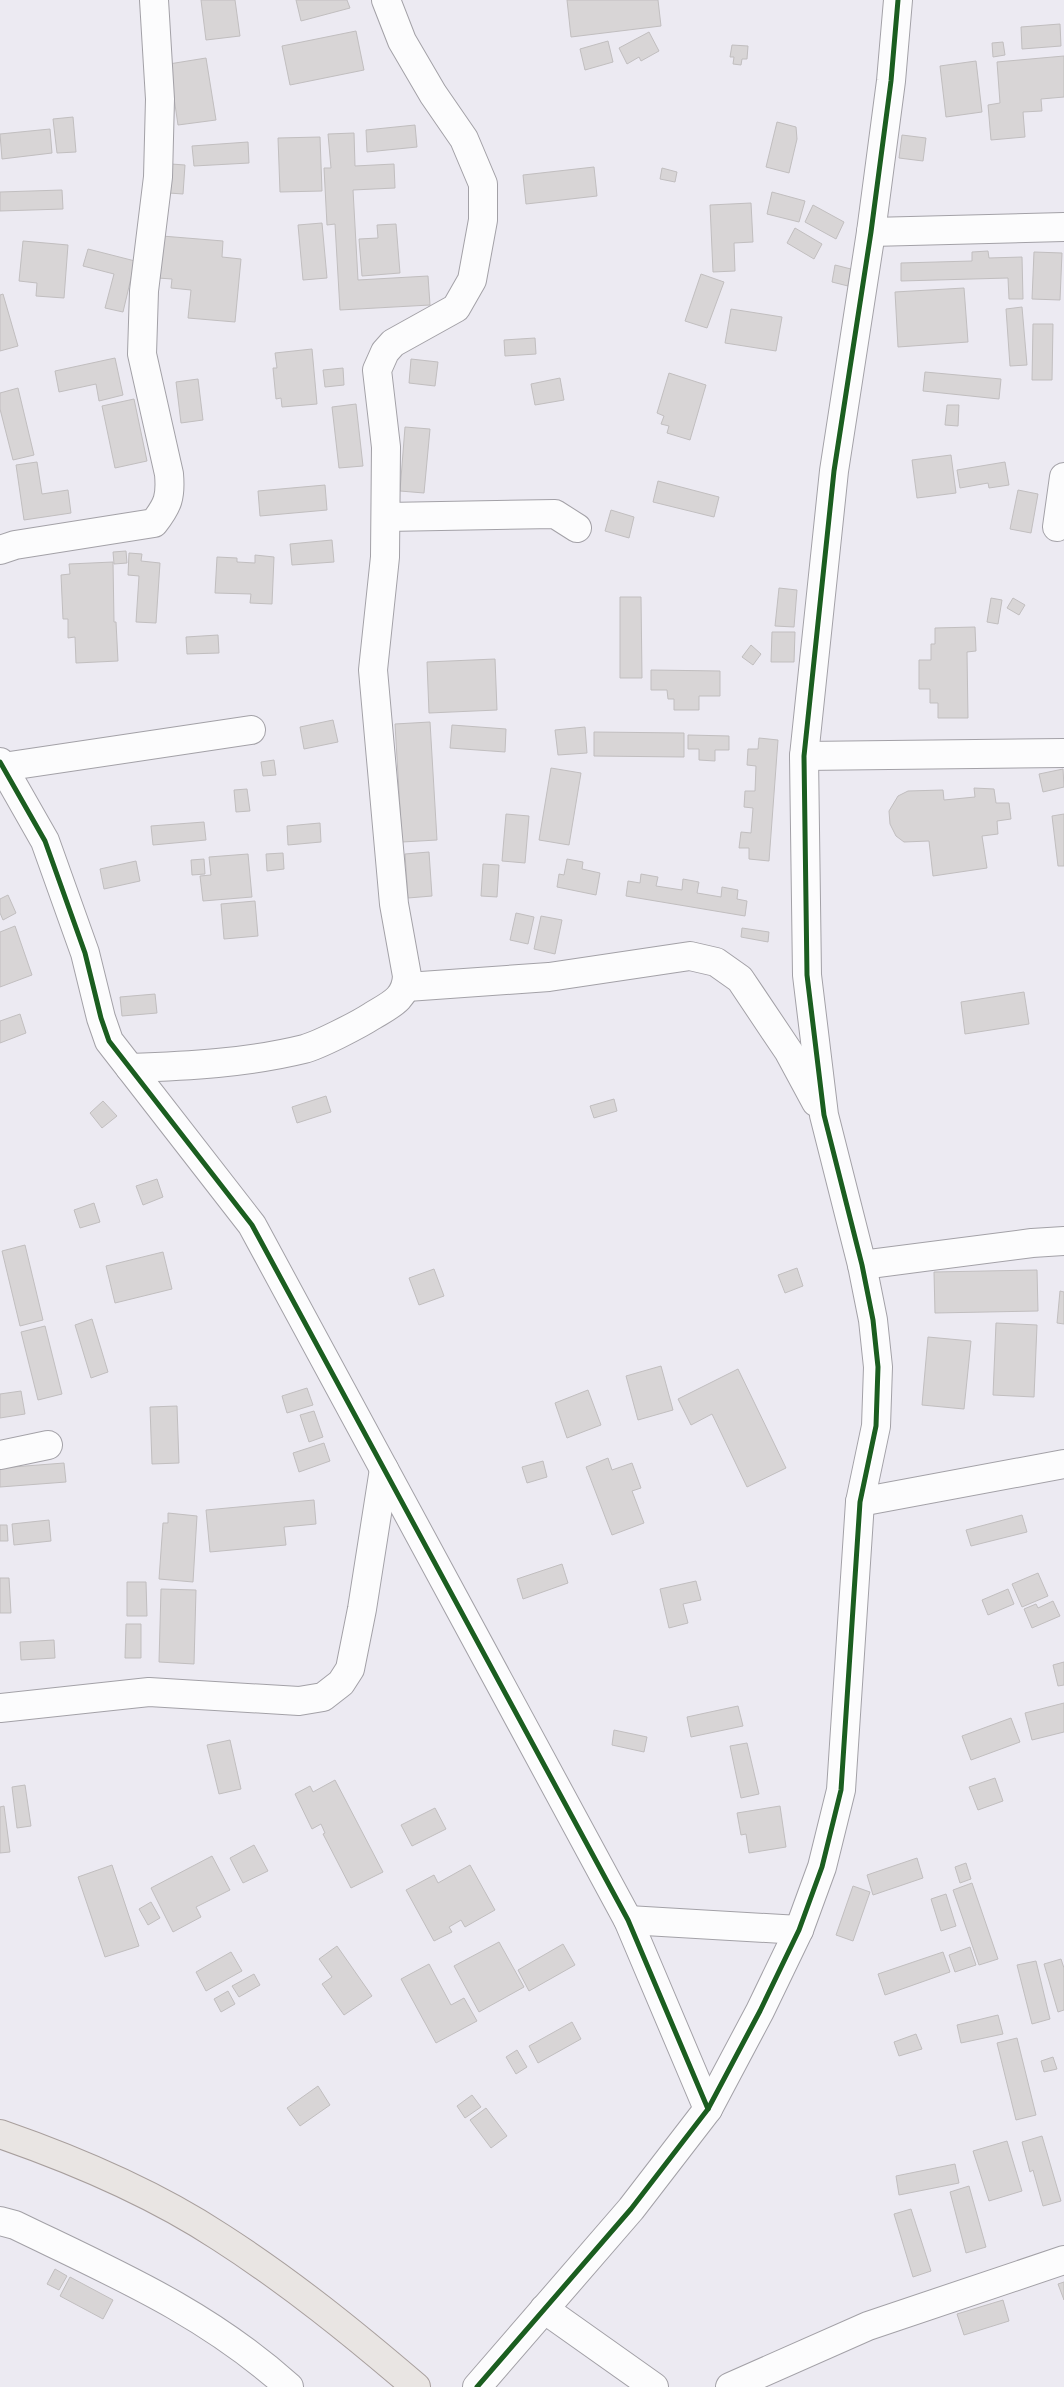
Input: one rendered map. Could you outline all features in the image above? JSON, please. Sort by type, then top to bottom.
[{"type":"main road","points":[[0,2134],[43,2149],[143,2194],[218,2236],[287,2282],[340,2321],[416,2387]]},
{"type":"street","points":[[0,550],[15,545],[154,523],[166,508],[171,493],[170,474],[142,354],[144,291],[158,177],[160,99],[154,0]]},
{"type":"street","points":[[130,1068],[208,1065],[306,1049],[397,1000],[407,987],[407,976],[394,904],[373,670],[386,557],[386,447],[377,370],[385,352],[393,343],[456,308],[472,280],[483,220],[483,184],[464,139],[402,41],[386,0]]},
{"type":"street","points":[[478,2387],[631,2209],[708,2110],[760,2011],[798,1930],[822,1867],[841,1790],[860,1502],[876,1426],[878,1366],[873,1320],[862,1265],[824,1115],[806,975],[804,756],[834,471],[871,232],[891,81],[898,0]]},
{"type":"street","points":[[871,232],[1064,227]]},
{"type":"street","points":[[1057,527],[1064,477]]},
{"type":"street","points":[[386,516],[555,514],[577,528]]},
{"type":"street","points":[[252,730],[1,765],[44,842],[85,953],[101,1018],[109,1041],[252,1225],[628,1920],[708,2110]]},
{"type":"street","points":[[804,756],[1064,754]]},
{"type":"street","points":[[407,987],[549,977],[690,956],[716,962],[740,980],[789,1052],[824,1115]]},
{"type":"street","points":[[862,1265],[1032,1243],[1064,1241]]},
{"type":"street","points":[[0,1455],[48,1445]]},
{"type":"street","points":[[860,1502],[1064,1464]]},
{"type":"street","points":[[0,1708],[148,1692],[299,1701],[323,1697],[341,1683],[350,1669],[362,1609],[384,1469]]},
{"type":"street","points":[[628,1920],[798,1930]]},
{"type":"street","points":[[0,2221],[15,2225],[150,2290],[206,2322],[262,2363],[289,2387]]},
{"type":"street","points":[[730,2387],[868,2326],[1064,2260]]},
{"type":"street","points":[[544,2308],[654,2387]]},
{"type":"building","points":[[201,0],[235,0],[240,36],[206,40]]},
{"type":"building","points":[[296,0],[347,0],[350,8],[301,21]]},
{"type":"building","points":[[567,0],[658,0],[661,26],[571,37]]},
{"type":"building","points":[[1060,24],[1061,46],[1022,49],[1021,27]]},
{"type":"building","points":[[356,31],[364,70],[290,85],[282,46]]},
{"type":"building","points":[[649,32],[659,51],[641,61],[639,57],[627,64],[619,48]]},
{"type":"building","points":[[608,41],[613,62],[585,70],[580,49]]},
{"type":"building","points":[[1003,42],[1005,55],[993,57],[992,43]]},
{"type":"building","points":[[732,45],[748,46],[747,59],[742,59],[741,65],[733,64],[734,57],[730,57]]},
{"type":"building","points":[[1064,56],[1064,97],[1041,99],[1042,111],[1023,112],[1025,137],[991,140],[988,105],[1000,103],[997,62]]},
{"type":"building","points":[[206,58],[216,120],[178,125],[169,64]]},
{"type":"building","points":[[976,61],[982,112],[946,117],[940,66]]},
{"type":"building","points":[[73,117],[76,152],[57,153],[53,119]]},
{"type":"building","points":[[777,122],[796,127],[797,139],[789,173],[766,167]]},
{"type":"building","points":[[415,125],[417,147],[367,152],[366,130]]},
{"type":"building","points":[[50,129],[52,153],[2,159],[0,134]]},
{"type":"building","points":[[354,133],[355,166],[394,164],[395,188],[353,190],[358,280],[428,276],[430,305],[340,310],[335,224],[327,225],[324,168],[331,168],[328,134]]},
{"type":"building","points":[[902,135],[926,138],[923,161],[899,158]]},
{"type":"building","points":[[320,137],[322,191],[280,192],[278,138]]},
{"type":"building","points":[[248,142],[249,163],[194,166],[192,146]]},
{"type":"building","points":[[171,164],[185,165],[183,194],[169,193]]},
{"type":"building","points":[[594,167],[597,196],[526,204],[523,175]]},
{"type":"building","points":[[662,168],[677,172],[675,182],[660,179]]},
{"type":"building","points":[[62,190],[63,209],[0,211],[0,192]]},
{"type":"building","points":[[772,192],[805,201],[799,222],[767,214]]},
{"type":"building","points":[[751,203],[753,242],[734,243],[735,271],[713,272],[710,205]]},
{"type":"building","points":[[813,205],[844,222],[836,239],[805,222]]},
{"type":"building","points":[[322,223],[327,278],[303,280],[298,225]]},
{"type":"building","points":[[396,224],[400,273],[362,276],[359,239],[378,238],[377,225]]},
{"type":"building","points":[[795,228],[822,244],[814,259],[787,243]]},
{"type":"building","points":[[162,236],[223,241],[222,257],[241,259],[235,322],[188,318],[191,290],[171,288],[172,279],[158,278]]},
{"type":"building","points":[[23,241],[68,245],[64,298],[36,296],[37,283],[19,281]]},
{"type":"building","points":[[88,249],[135,261],[123,312],[105,308],[114,274],[83,266]]},
{"type":"building","points":[[988,251],[989,258],[1022,257],[1023,299],[1009,299],[1008,278],[901,281],[901,263],[972,261],[972,252]]},
{"type":"building","points":[[1034,252],[1062,253],[1060,300],[1032,299]]},
{"type":"building","points":[[835,265],[851,269],[848,286],[832,282]]},
{"type":"building","points":[[701,274],[724,282],[707,328],[685,321]]},
{"type":"building","points":[[964,288],[968,342],[898,347],[895,292]]},
{"type":"building","points":[[3,294],[18,346],[0,351],[0,295]]},
{"type":"building","points":[[1022,307],[1027,365],[1010,366],[1006,309]]},
{"type":"building","points":[[731,309],[782,317],[776,351],[725,343]]},
{"type":"building","points":[[1033,324],[1053,324],[1052,380],[1032,380]]},
{"type":"building","points":[[535,338],[536,354],[505,356],[504,340]]},
{"type":"building","points":[[312,349],[317,404],[282,407],[281,398],[276,399],[273,368],[277,368],[275,353]]},
{"type":"building","points":[[115,358],[123,395],[99,401],[96,384],[59,392],[55,371]]},
{"type":"building","points":[[411,359],[438,362],[435,386],[409,383]]},
{"type":"building","points":[[343,368],[344,385],[325,387],[323,370]]},
{"type":"building","points":[[925,372],[1001,379],[999,399],[923,391]]},
{"type":"building","points":[[669,373],[706,385],[690,440],[667,433],[669,426],[661,424],[664,416],[657,413]]},
{"type":"building","points":[[560,378],[564,400],[535,405],[531,384]]},
{"type":"building","points":[[198,379],[203,420],[181,423],[176,382]]},
{"type":"building","points":[[18,388],[34,455],[13,460],[0,409],[0,393]]},
{"type":"building","points":[[134,399],[147,461],[115,468],[102,406]]},
{"type":"building","points":[[356,404],[363,466],[339,468],[332,407]]},
{"type":"building","points":[[947,405],[959,405],[958,426],[945,425]]},
{"type":"building","points":[[405,427],[430,429],[424,493],[400,491]]},
{"type":"building","points":[[951,455],[956,493],[917,498],[912,460]]},
{"type":"building","points":[[37,462],[42,494],[68,490],[71,513],[24,520],[16,465]]},
{"type":"building","points":[[1005,462],[1009,485],[989,488],[988,483],[960,488],[957,470]]},
{"type":"building","points":[[658,481],[719,497],[714,517],[653,502]]},
{"type":"building","points":[[325,485],[327,510],[260,516],[258,491]]},
{"type":"building","points":[[1018,490],[1038,494],[1031,533],[1010,529]]},
{"type":"building","points":[[611,510],[634,517],[629,538],[605,531]]},
{"type":"building","points":[[332,540],[334,562],[292,565],[290,544]]},
{"type":"building","points":[[126,551],[127,563],[114,564],[113,552]]},
{"type":"building","points":[[129,553],[142,554],[141,561],[160,563],[156,623],[136,622],[139,576],[128,575]]},
{"type":"building","points":[[255,555],[274,557],[272,604],[250,603],[251,594],[215,593],[217,557],[237,558],[237,562],[255,563]]},
{"type":"building","points":[[113,562],[114,622],[116,622],[118,661],[76,663],[75,637],[68,638],[68,619],[63,619],[61,575],[70,574],[69,564]]},
{"type":"building","points":[[779,588],[797,590],[794,627],[775,626]]},
{"type":"building","points":[[620,597],[641,597],[642,678],[620,678]]},
{"type":"building","points":[[991,598],[1002,600],[998,624],[987,622]]},
{"type":"building","points":[[1013,598],[1025,605],[1019,615],[1007,608]]},
{"type":"building","points":[[975,627],[976,651],[967,652],[968,718],[938,718],[938,703],[930,703],[930,689],[919,689],[919,660],[931,660],[931,644],[935,644],[935,628]]},
{"type":"building","points":[[772,632],[795,632],[794,662],[771,662]]},
{"type":"building","points":[[218,635],[219,653],[187,654],[186,637]]},
{"type":"building","points":[[751,645],[761,654],[753,665],[742,657]]},
{"type":"building","points":[[495,659],[497,710],[429,713],[427,662]]},
{"type":"building","points":[[651,670],[720,671],[720,696],[699,696],[699,710],[674,710],[674,699],[668,699],[667,690],[651,690]]},
{"type":"building","points":[[333,720],[338,742],[304,749],[300,727]]},
{"type":"building","points":[[430,722],[437,840],[402,842],[395,724]]},
{"type":"building","points":[[452,725],[506,729],[505,752],[450,748]]},
{"type":"building","points":[[585,727],[587,753],[558,755],[555,730]]},
{"type":"building","points":[[594,732],[684,733],[684,757],[594,756]]},
{"type":"building","points":[[688,735],[729,736],[729,750],[715,750],[715,761],[699,760],[699,749],[688,749]]},
{"type":"building","points":[[759,738],[778,740],[769,861],[749,859],[749,848],[739,848],[741,832],[751,833],[753,808],[744,807],[745,791],[755,791],[756,766],[747,765],[748,749],[758,749]]},
{"type":"building","points":[[274,760],[276,775],[263,776],[261,762]]},
{"type":"building","points":[[551,768],[581,773],[569,845],[539,840]]},
{"type":"building","points":[[1063,769],[1064,787],[1043,792],[1039,774]]},
{"type":"building","points":[[974,788],[994,789],[996,803],[1009,803],[1011,819],[997,821],[998,834],[982,836],[987,868],[933,876],[929,841],[904,842],[896,836],[890,824],[889,811],[898,796],[908,791],[943,790],[944,800],[975,797]]},
{"type":"building","points":[[247,789],[250,811],[236,812],[234,790]]},
{"type":"building","points":[[506,814],[529,816],[525,863],[502,861]]},
{"type":"building","points":[[1064,814],[1064,866],[1058,866],[1052,816]]},
{"type":"building","points":[[204,822],[206,840],[153,845],[151,826]]},
{"type":"building","points":[[320,823],[321,842],[288,845],[287,826]]},
{"type":"building","points":[[429,852],[432,896],[408,898],[405,854]]},
{"type":"building","points":[[283,853],[284,869],[267,871],[266,854]]},
{"type":"building","points":[[248,854],[252,897],[203,901],[200,876],[211,875],[209,857]]},
{"type":"building","points":[[204,859],[205,874],[192,875],[191,860]]},
{"type":"building","points":[[567,859],[583,862],[582,869],[600,873],[596,895],[557,887],[559,874],[564,875]]},
{"type":"building","points":[[136,861],[140,881],[104,889],[100,869]]},
{"type":"building","points":[[483,864],[499,865],[497,897],[481,896]]},
{"type":"building","points":[[641,874],[658,877],[656,886],[682,890],[683,879],[699,882],[697,893],[721,897],[722,887],[738,890],[737,899],[747,901],[745,916],[626,896],[628,881],[640,883]]},
{"type":"building","points":[[8,895],[16,913],[3,920],[0,913],[0,899]]},
{"type":"building","points":[[255,901],[258,936],[224,939],[221,904]]},
{"type":"building","points":[[516,913],[534,917],[528,944],[510,940]]},
{"type":"building","points":[[541,916],[562,920],[555,954],[534,949]]},
{"type":"building","points":[[15,926],[32,975],[0,987],[0,932]]},
{"type":"building","points":[[742,928],[769,932],[768,942],[741,937]]},
{"type":"building","points":[[1024,992],[1029,1024],[965,1034],[961,1002]]},
{"type":"building","points":[[155,994],[157,1013],[122,1016],[120,997]]},
{"type":"building","points":[[20,1014],[26,1033],[0,1043],[0,1021]]},
{"type":"building","points":[[326,1096],[331,1112],[297,1123],[292,1107]]},
{"type":"building","points":[[614,1099],[617,1111],[594,1118],[590,1106]]},
{"type":"building","points":[[103,1101],[117,1116],[102,1128],[90,1113]]},
{"type":"building","points":[[157,1179],[163,1197],[143,1205],[136,1186]]},
{"type":"building","points":[[94,1203],[100,1222],[80,1228],[74,1210]]},
{"type":"building","points":[[25,1245],[43,1320],[20,1326],[2,1251]]},
{"type":"building","points":[[163,1252],[172,1289],[115,1303],[106,1266]]},
{"type":"building","points":[[797,1268],[803,1286],[785,1293],[778,1275]]},
{"type":"building","points":[[434,1269],[444,1296],[419,1305],[409,1278]]},
{"type":"building","points":[[1037,1270],[1038,1311],[935,1313],[934,1272]]},
{"type":"building","points":[[1060,1291],[1064,1292],[1064,1324],[1057,1323]]},
{"type":"building","points":[[92,1319],[108,1372],[91,1378],[75,1325]]},
{"type":"building","points":[[996,1323],[1037,1325],[1034,1397],[993,1395]]},
{"type":"building","points":[[45,1326],[62,1394],[38,1400],[21,1332]]},
{"type":"building","points":[[928,1337],[971,1341],[964,1409],[922,1405]]},
{"type":"building","points":[[661,1366],[673,1410],[638,1420],[626,1376]]},
{"type":"building","points":[[738,1369],[786,1468],[747,1487],[712,1414],[691,1425],[678,1399]]},
{"type":"building","points":[[307,1388],[313,1405],[287,1413],[282,1396]]},
{"type":"building","points":[[588,1390],[601,1425],[567,1438],[555,1403]]},
{"type":"building","points":[[21,1391],[25,1414],[0,1418],[0,1394]]},
{"type":"building","points":[[177,1406],[179,1463],[152,1464],[150,1407]]},
{"type":"building","points":[[314,1411],[323,1437],[309,1442],[300,1415]]},
{"type":"building","points":[[324,1443],[330,1461],[299,1472],[293,1453]]},
{"type":"building","points":[[608,1458],[612,1470],[632,1463],[641,1488],[632,1491],[644,1523],[612,1535],[586,1467]]},
{"type":"building","points":[[543,1461],[547,1477],[527,1483],[522,1467]]},
{"type":"building","points":[[64,1463],[66,1482],[0,1487],[0,1468]]},
{"type":"building","points":[[314,1500],[316,1524],[284,1527],[286,1545],[210,1552],[206,1510]]},
{"type":"building","points":[[168,1513],[197,1516],[193,1582],[159,1579],[163,1523],[168,1523]]},
{"type":"building","points":[[1022,1515],[1027,1532],[971,1546],[966,1530]]},
{"type":"building","points":[[49,1520],[51,1541],[14,1545],[12,1524]]},
{"type":"building","points":[[0,1525],[7,1525],[8,1541],[0,1541]]},
{"type":"building","points":[[562,1564],[568,1583],[523,1599],[517,1579]]},
{"type":"building","points":[[1038,1573],[1048,1596],[1022,1607],[1012,1584]]},
{"type":"building","points":[[0,1578],[9,1578],[11,1613],[0,1613]]},
{"type":"building","points":[[696,1581],[701,1600],[683,1604],[688,1623],[669,1628],[660,1589]]},
{"type":"building","points":[[127,1582],[146,1582],[147,1616],[127,1616]]},
{"type":"building","points":[[161,1589],[196,1590],[194,1664],[159,1662]]},
{"type":"building","points":[[1008,1589],[1014,1604],[988,1615],[982,1600]]},
{"type":"building","points":[[1053,1601],[1060,1616],[1032,1628],[1024,1609],[1036,1604],[1038,1608]]},
{"type":"building","points":[[126,1624],[141,1624],[141,1658],[125,1658]]},
{"type":"building","points":[[54,1640],[55,1658],[21,1660],[20,1642]]},
{"type":"building","points":[[1064,1662],[1064,1685],[1058,1686],[1053,1665]]},
{"type":"building","points":[[1064,1703],[1064,1732],[1032,1740],[1025,1713]]},
{"type":"building","points":[[738,1706],[743,1726],[691,1737],[687,1717]]},
{"type":"building","points":[[1011,1718],[1020,1742],[971,1760],[962,1736]]},
{"type":"building","points":[[614,1730],[647,1737],[644,1752],[612,1745]]},
{"type":"building","points":[[230,1740],[241,1789],[219,1794],[207,1745]]},
{"type":"building","points":[[747,1743],[759,1794],[741,1798],[730,1746]]},
{"type":"building","points":[[995,1778],[1003,1801],[978,1810],[969,1787]]},
{"type":"building","points":[[335,1780],[383,1872],[351,1888],[323,1834],[325,1833],[321,1824],[312,1829],[295,1794],[310,1786],[313,1792]]},
{"type":"building","points":[[25,1785],[31,1826],[17,1828],[12,1787]]},
{"type":"building","points":[[4,1806],[10,1852],[0,1853],[0,1807]]},
{"type":"building","points":[[780,1806],[786,1847],[749,1853],[746,1834],[741,1835],[737,1813]]},
{"type":"building","points":[[435,1808],[446,1829],[412,1846],[401,1825]]},
{"type":"building","points":[[254,1845],[268,1871],[243,1883],[230,1858]]},
{"type":"building","points":[[212,1856],[230,1890],[196,1907],[201,1917],[173,1932],[151,1888]]},
{"type":"building","points":[[917,1858],[923,1878],[873,1895],[867,1875]]},
{"type":"building","points":[[966,1863],[971,1879],[960,1883],[955,1867]]},
{"type":"building","points":[[112,1865],[139,1946],[105,1957],[78,1877]]},
{"type":"building","points":[[470,1865],[495,1910],[465,1927],[461,1920],[449,1927],[452,1932],[434,1941],[406,1890],[434,1875],[438,1883]]},
{"type":"building","points":[[972,1883],[998,1959],[979,1965],[953,1890]]},
{"type":"building","points":[[853,1886],[870,1892],[853,1941],[836,1935]]},
{"type":"building","points":[[946,1894],[956,1926],[941,1931],[931,1899]]},
{"type":"building","points":[[151,1902],[160,1918],[148,1925],[139,1909]]},
{"type":"building","points":[[499,1942],[524,1987],[479,2012],[454,1966]]},
{"type":"building","points":[[563,1944],[575,1965],[529,1991],[518,1970]]},
{"type":"building","points":[[337,1946],[372,1996],[344,2015],[322,1984],[332,1977],[319,1959]]},
{"type":"building","points":[[970,1947],[976,1965],[955,1972],[949,1955]]},
{"type":"building","points":[[231,1952],[242,1971],[206,1991],[196,1972]]},
{"type":"building","points":[[943,1952],[950,1972],[885,1995],[878,1974]]},
{"type":"building","points":[[1061,1959],[1064,1968],[1064,2010],[1058,2012],[1044,1964]]},
{"type":"building","points":[[1036,1961],[1050,2019],[1032,2024],[1017,1965]]},
{"type":"building","points":[[429,1964],[451,2005],[464,1998],[477,2021],[436,2043],[401,1979]]},
{"type":"building","points":[[254,1974],[260,1985],[239,1997],[232,1986]]},
{"type":"building","points":[[228,1991],[235,2004],[221,2012],[214,1999]]},
{"type":"building","points":[[998,2015],[1003,2034],[961,2043],[957,2025]]},
{"type":"building","points":[[572,2022],[581,2039],[538,2063],[529,2046]]},
{"type":"building","points":[[916,2034],[922,2049],[899,2056],[894,2042]]},
{"type":"building","points":[[1017,2038],[1036,2115],[1016,2120],[997,2043]]},
{"type":"building","points":[[517,2050],[527,2067],[516,2074],[506,2057]]},
{"type":"building","points":[[1053,2057],[1057,2069],[1044,2072],[1041,2061]]},
{"type":"building","points":[[318,2086],[330,2105],[300,2126],[287,2108]]},
{"type":"building","points":[[472,2095],[481,2107],[465,2118],[457,2106]]},
{"type":"building","points":[[486,2108],[507,2136],[491,2148],[470,2120]]},
{"type":"building","points":[[1042,2136],[1061,2201],[1043,2206],[1033,2170],[1030,2172],[1022,2142]]},
{"type":"building","points":[[1007,2141],[1022,2191],[989,2201],[973,2151]]},
{"type":"building","points":[[955,2164],[959,2183],[899,2195],[896,2176]]},
{"type":"building","points":[[969,2186],[986,2247],[966,2253],[950,2192]]},
{"type":"building","points":[[911,2209],[931,2271],[913,2277],[894,2214]]},
{"type":"building","points":[[55,2269],[67,2276],[59,2290],[47,2284]]},
{"type":"building","points":[[70,2277],[113,2300],[103,2319],[60,2296]]},
{"type":"building","points":[[1064,2282],[1064,2300],[1058,2284]]},
{"type":"building","points":[[1003,2300],[1009,2321],[964,2335],[957,2314]]},
{"type":"cycle path","points":[[477,2387],[631,2209],[708,2109],[760,2011],[799,1930],[822,1867],[841,1790],[860,1502],[876,1426],[878,1367],[873,1320],[862,1265],[824,1115],[807,975],[804,756],[834,471],[871,232],[891,81],[898,0]]},
{"type":"cycle path","points":[[0,762],[45,841],[85,953],[101,1018],[109,1041],[252,1225],[628,1920],[708,2109]]}]
